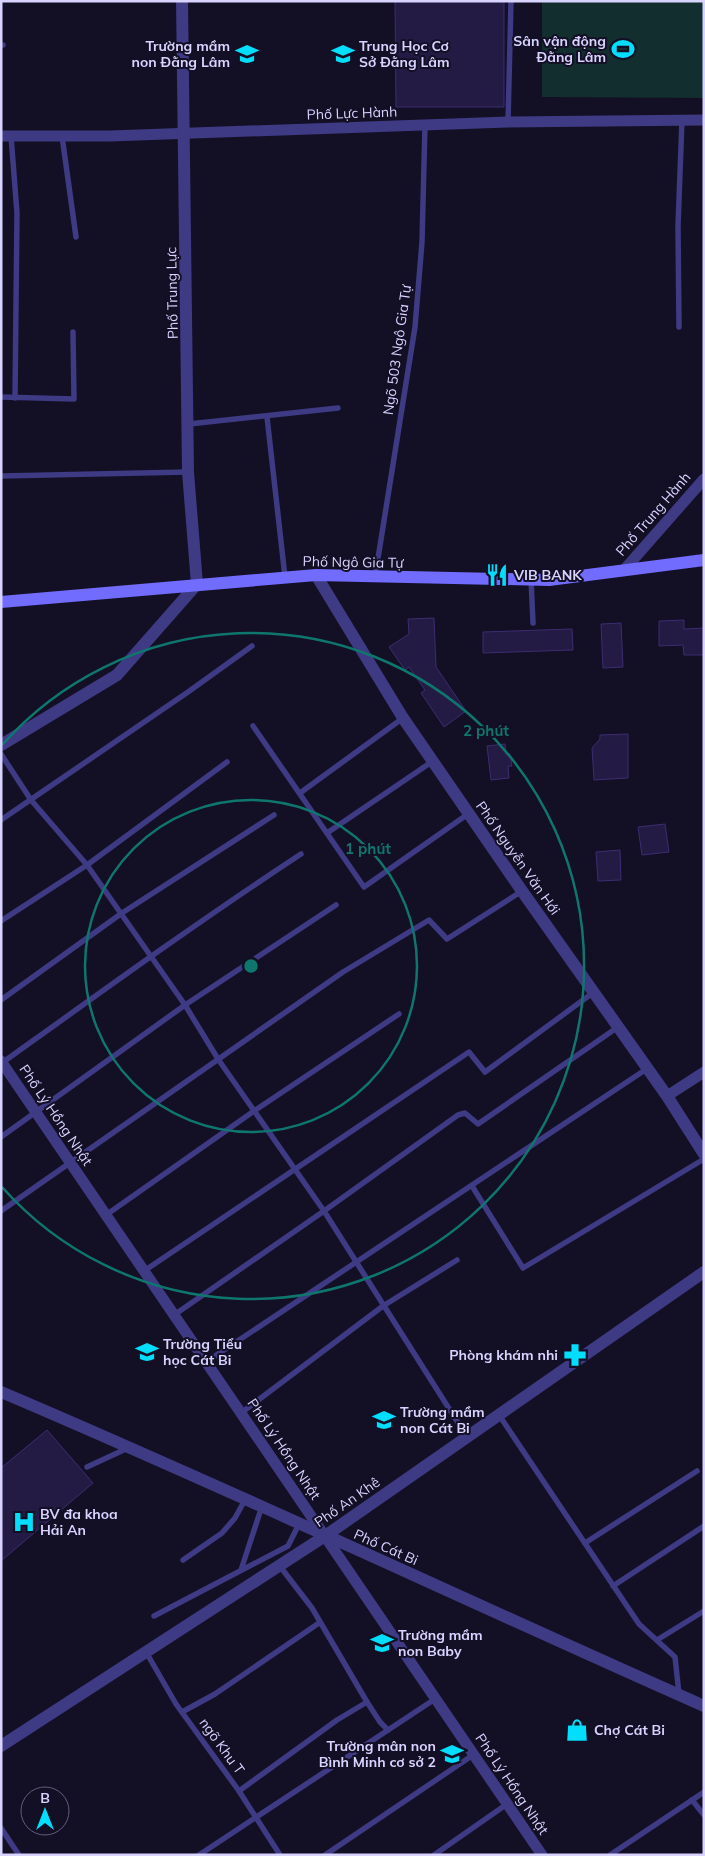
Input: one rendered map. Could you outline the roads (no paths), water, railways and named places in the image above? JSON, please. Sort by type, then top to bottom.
[{"type":"main road","name":"Phố Ngô Gia Tự","points":[[1,602],[316,575],[549,580],[704,560]]},
{"type":"street","name":"Phố Trung Lực","points":[[182,1],[189,424],[188,472],[197,584]]},
{"type":"street","name":"Phố Lực Hành","points":[[6,136],[185,134],[508,122],[704,120]]},
{"type":"street","name":"Phố Trung Hành","points":[[624,570],[704,479]]},
{"type":"street","name":"Phố Nguyễn Văn Hới","points":[[316,575],[403,718],[522,891],[648,1068],[704,1154]]},
{"type":"street","points":[[1,745],[117,675],[197,584]]},
{"type":"street","name":"Phố Lý Hồng Nhật","points":[[2,1062],[542,1855]]},
{"type":"street","points":[[667,1096],[704,1072]]},
{"type":"street","name":"Phố An Khê","points":[[1,1746],[325,1536],[704,1272]]},
{"type":"street","name":"Phố Cát Bi","points":[[1,1392],[246,1498],[325,1536],[704,1706]]},
{"type":"lane","points":[[508,122],[511,1]]},
{"type":"lane","points":[[679,327],[678,226],[682,120]]},
{"type":"lane","name":"Ngõ 503 Ngô Gia Tự","points":[[375,577],[415,326],[422,242],[425,125]]},
{"type":"lane","points":[[6,136],[17,213],[15,398]]},
{"type":"lane","points":[[62,136],[76,238]]},
{"type":"lane","points":[[1,397],[74,399],[73,332]]},
{"type":"lane","points":[[189,424],[338,408]]},
{"type":"lane","points":[[267,416],[285,577]]},
{"type":"lane","points":[[1,476],[188,472]]},
{"type":"lane","points":[[531,579],[533,623]]},
{"type":"lane","points":[[1,820],[252,646]]},
{"type":"lane","points":[[300,793],[403,718]]},
{"type":"lane","points":[[253,726],[364,887],[469,813]]},
{"type":"lane","points":[[1,754],[31,800],[86,865],[122,913],[185,1005],[218,1059],[324,1211],[467,1437]]},
{"type":"lane","points":[[327,833],[433,761]]},
{"type":"lane","points":[[1,921],[86,865],[227,762]]},
{"type":"lane","points":[[1,1000],[122,913],[274,815]]},
{"type":"lane","points":[[2,1062],[150,956],[301,854]]},
{"type":"lane","points":[[1,1210],[71,1164],[343,972],[429,920],[447,939],[522,891]]},
{"type":"lane","points":[[1,1137],[185,1005],[336,905]]},
{"type":"lane","points":[[144,1271],[469,1052],[485,1072],[594,992]]},
{"type":"lane","points":[[106,1215],[254,1111],[399,1014]]},
{"type":"lane","points":[[174,1315],[458,1115],[465,1113],[478,1124],[618,1027]]},
{"type":"lane","points":[[206,1362],[648,1068]]},
{"type":"lane","points":[[472,1186],[523,1268],[704,1159]]},
{"type":"lane","points":[[241,1413],[383,1306],[457,1260]]},
{"type":"lane","points":[[498,1415],[639,1624],[675,1657],[680,1695]]},
{"type":"lane","points":[[87,1467],[130,1447]]},
{"type":"lane","points":[[585,1543],[697,1471]]},
{"type":"lane","points":[[183,1560],[222,1533],[235,1518],[246,1498]]},
{"type":"lane","points":[[242,1570],[262,1506]]},
{"type":"lane","points":[[154,1616],[288,1546],[299,1524]]},
{"type":"lane","points":[[613,1586],[704,1526]]},
{"type":"lane","points":[[279,1565],[312,1608],[319,1623],[367,1702],[380,1722],[388,1730]]},
{"type":"lane","points":[[657,1640],[704,1611]]},
{"type":"lane","points":[[182,1712],[215,1694],[319,1623]]},
{"type":"lane","name":"ngõ Khu T","points":[[146,1652],[182,1712],[239,1791],[280,1855]]},
{"type":"lane","points":[[199,1855],[435,1699]]},
{"type":"lane","points":[[239,1791],[337,1720],[367,1702]]},
{"type":"lane","points":[[325,1855],[474,1755]]},
{"type":"lane","points":[[610,1855],[704,1792]]},
{"type":"lane","points":[[692,1800],[704,1815]]},
{"type":"lane","points":[[434,1855],[507,1804]]},
{"type":"lane","points":[[1,1828],[18,1854]]},
{"type":"place","name":"Sân vận động Đằng Lâm","points":[[623,49]]},
{"type":"place","name":"Trường mầm non Đằng Lâm","points":[[247,54]]},
{"type":"place","name":"Trung Học Cơ Sở Đằng Lâm","points":[[343,54]]},
{"type":"place","name":"VIB BANK","points":[[497,575]]},
{"type":"place","name":"Trường Tiểu học Cát Bi","points":[[147,1352]]},
{"type":"place","name":"Phòng khám nhi","points":[[575,1355]]},
{"type":"place","name":"Trường mầm non Cát Bi","points":[[384,1420]]},
{"type":"place","name":"BV đa khoa Hải An","points":[[24,1522]]},
{"type":"place","name":"Trường mầm non Baby","points":[[382,1643]]},
{"type":"place","name":"Chợ Cát Bi","points":[[577,1730]]},
{"type":"place","name":"Trường mân non Bình Minh cơ sở 2","points":[[452,1754]]}]
